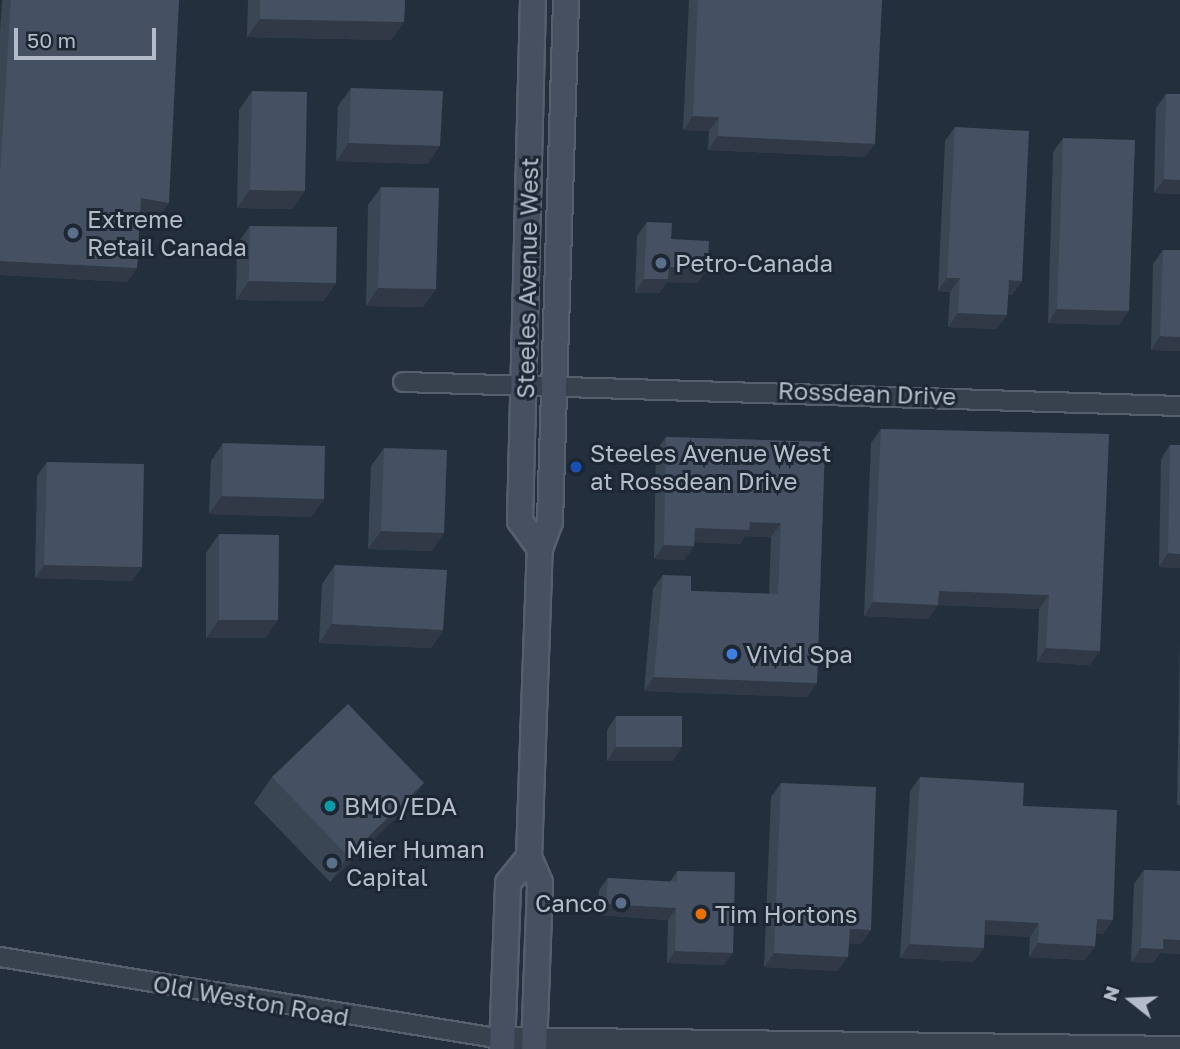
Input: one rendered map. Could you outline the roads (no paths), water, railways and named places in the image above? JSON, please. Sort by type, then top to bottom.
[{"type":"main road","name":"Steeles Avenue West","points":[[533,0],[526,385],[520,521],[540,549]]},
{"type":"main road","name":"Steeles Avenue West","points":[[535,1045],[540,883],[529,857],[540,549],[550,522],[566,0]]},
{"type":"main road","points":[[502,1044],[508,883],[529,857]]},
{"type":"street","name":"Rossdean Drive","points":[[403,382],[1180,406]]},
{"type":"street","name":"Old Weston Road","points":[[0,957],[502,1044]]},
{"type":"street","points":[[502,1044],[1180,1048]]},
{"type":"place","name":"Extreme Retail Canada","points":[[73,233]]},
{"type":"place","name":"Petro-Canada","points":[[661,263]]},
{"type":"place","name":"Steeles Avenue West at Rossdean Drive","points":[[576,467]]},
{"type":"place","name":"Vivid Spa","points":[[732,654]]},
{"type":"place","name":"BMO/EDA","points":[[330,806]]},
{"type":"place","name":"Mier Human Capital","points":[[332,863]]},
{"type":"place","name":"Canco","points":[[621,903]]},
{"type":"place","name":"Tim Hortons","points":[[701,914]]}]
